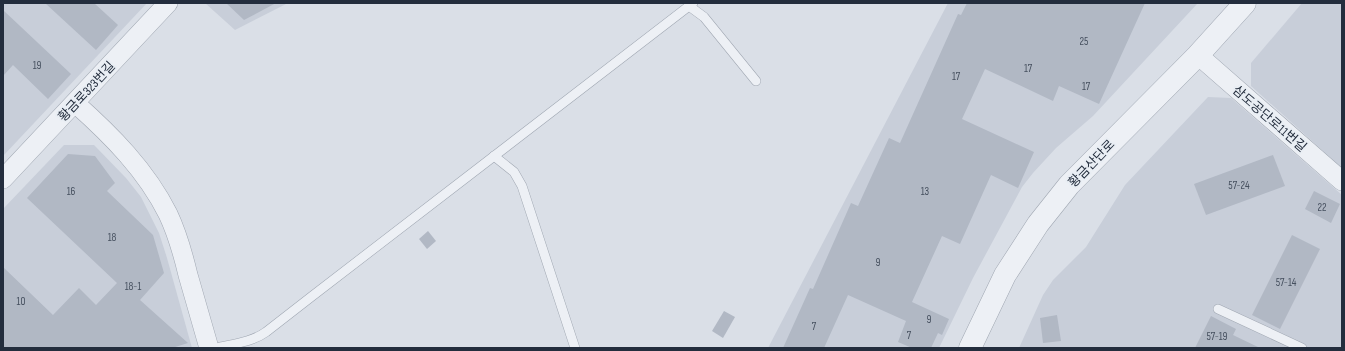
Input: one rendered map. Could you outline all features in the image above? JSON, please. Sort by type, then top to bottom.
[{"type":"street","name":"황금로323번길","points":[[3,179],[168,3]]},
{"type":"street","name":"황금산단로","points":[[970,348],[1005,275],[1038,224],[1069,185],[1198,55],[1245,3]]},
{"type":"street","name":"삼도공단로11번길","points":[[1198,55],[1342,181]]},
{"type":"street","points":[[75,102],[98,123],[130,158],[149,183],[168,214],[181,250],[209,348]]},
{"type":"lane","points":[[216,348],[251,339],[266,332],[691,4],[707,20],[756,81]]},
{"type":"lane","points":[[494,156],[514,172],[522,186],[575,348]]},
{"type":"lane","points":[[1218,309],[1302,348]]},
{"type":"shaded area","points":[[3,3],[147,3],[3,156]]},
{"type":"shaded area","points":[[205,3],[288,3],[235,30]]},
{"type":"shaded area","points":[[948,3],[1198,3],[1093,116],[1056,148],[1022,187],[973,278],[939,348],[768,348]]},
{"type":"shaded area","points":[[1302,3],[1342,3],[1342,168],[1251,86],[1251,63]]},
{"type":"shaded area","points":[[1208,97],[1231,98],[1342,195],[1342,348],[1019,348],[1043,295],[1053,280],[1086,247],[1125,185]]},
{"type":"shaded area","points":[[64,145],[94,145],[126,178],[141,197],[159,233],[192,348],[3,348],[3,209]]},
{"type":"building","points":[[45,3],[94,3],[118,25],[96,50]]},
{"type":"building","points":[[226,3],[276,3],[244,20]]},
{"type":"building","points":[[967,3],[1145,3],[1099,104],[1059,86],[1053,101],[985,69],[962,119],[1034,152],[1018,188],[991,175],[960,244],[942,236],[912,302],[949,319],[942,335],[938,333],[931,348],[912,348],[898,342],[906,321],[848,295],[824,348],[783,348],[810,288],[813,289],[851,203],[858,206],[889,138],[900,143],[958,14],[961,15]]},
{"type":"building","points":[[3,10],[71,74],[48,99],[13,65],[3,76]]},
{"type":"building","points":[[68,154],[95,156],[115,183],[107,191],[153,235],[164,273],[140,300],[188,343],[172,348],[3,348],[3,267],[53,315],[79,288],[96,305],[117,283],[27,198]]},
{"type":"building","points":[[1273,155],[1285,186],[1206,215],[1194,184]]},
{"type":"building","points":[[1314,191],[1340,204],[1331,223],[1305,209]]},
{"type":"building","points":[[428,231],[436,241],[427,249],[419,239]]},
{"type":"building","points":[[1292,235],[1320,249],[1280,329],[1252,315]]},
{"type":"building","points":[[724,311],[735,317],[723,338],[712,331]]},
{"type":"building","points":[[1057,315],[1061,341],[1043,343],[1040,318]]},
{"type":"building","points":[[1211,316],[1236,329],[1233,335],[1260,348],[1195,348]]}]
